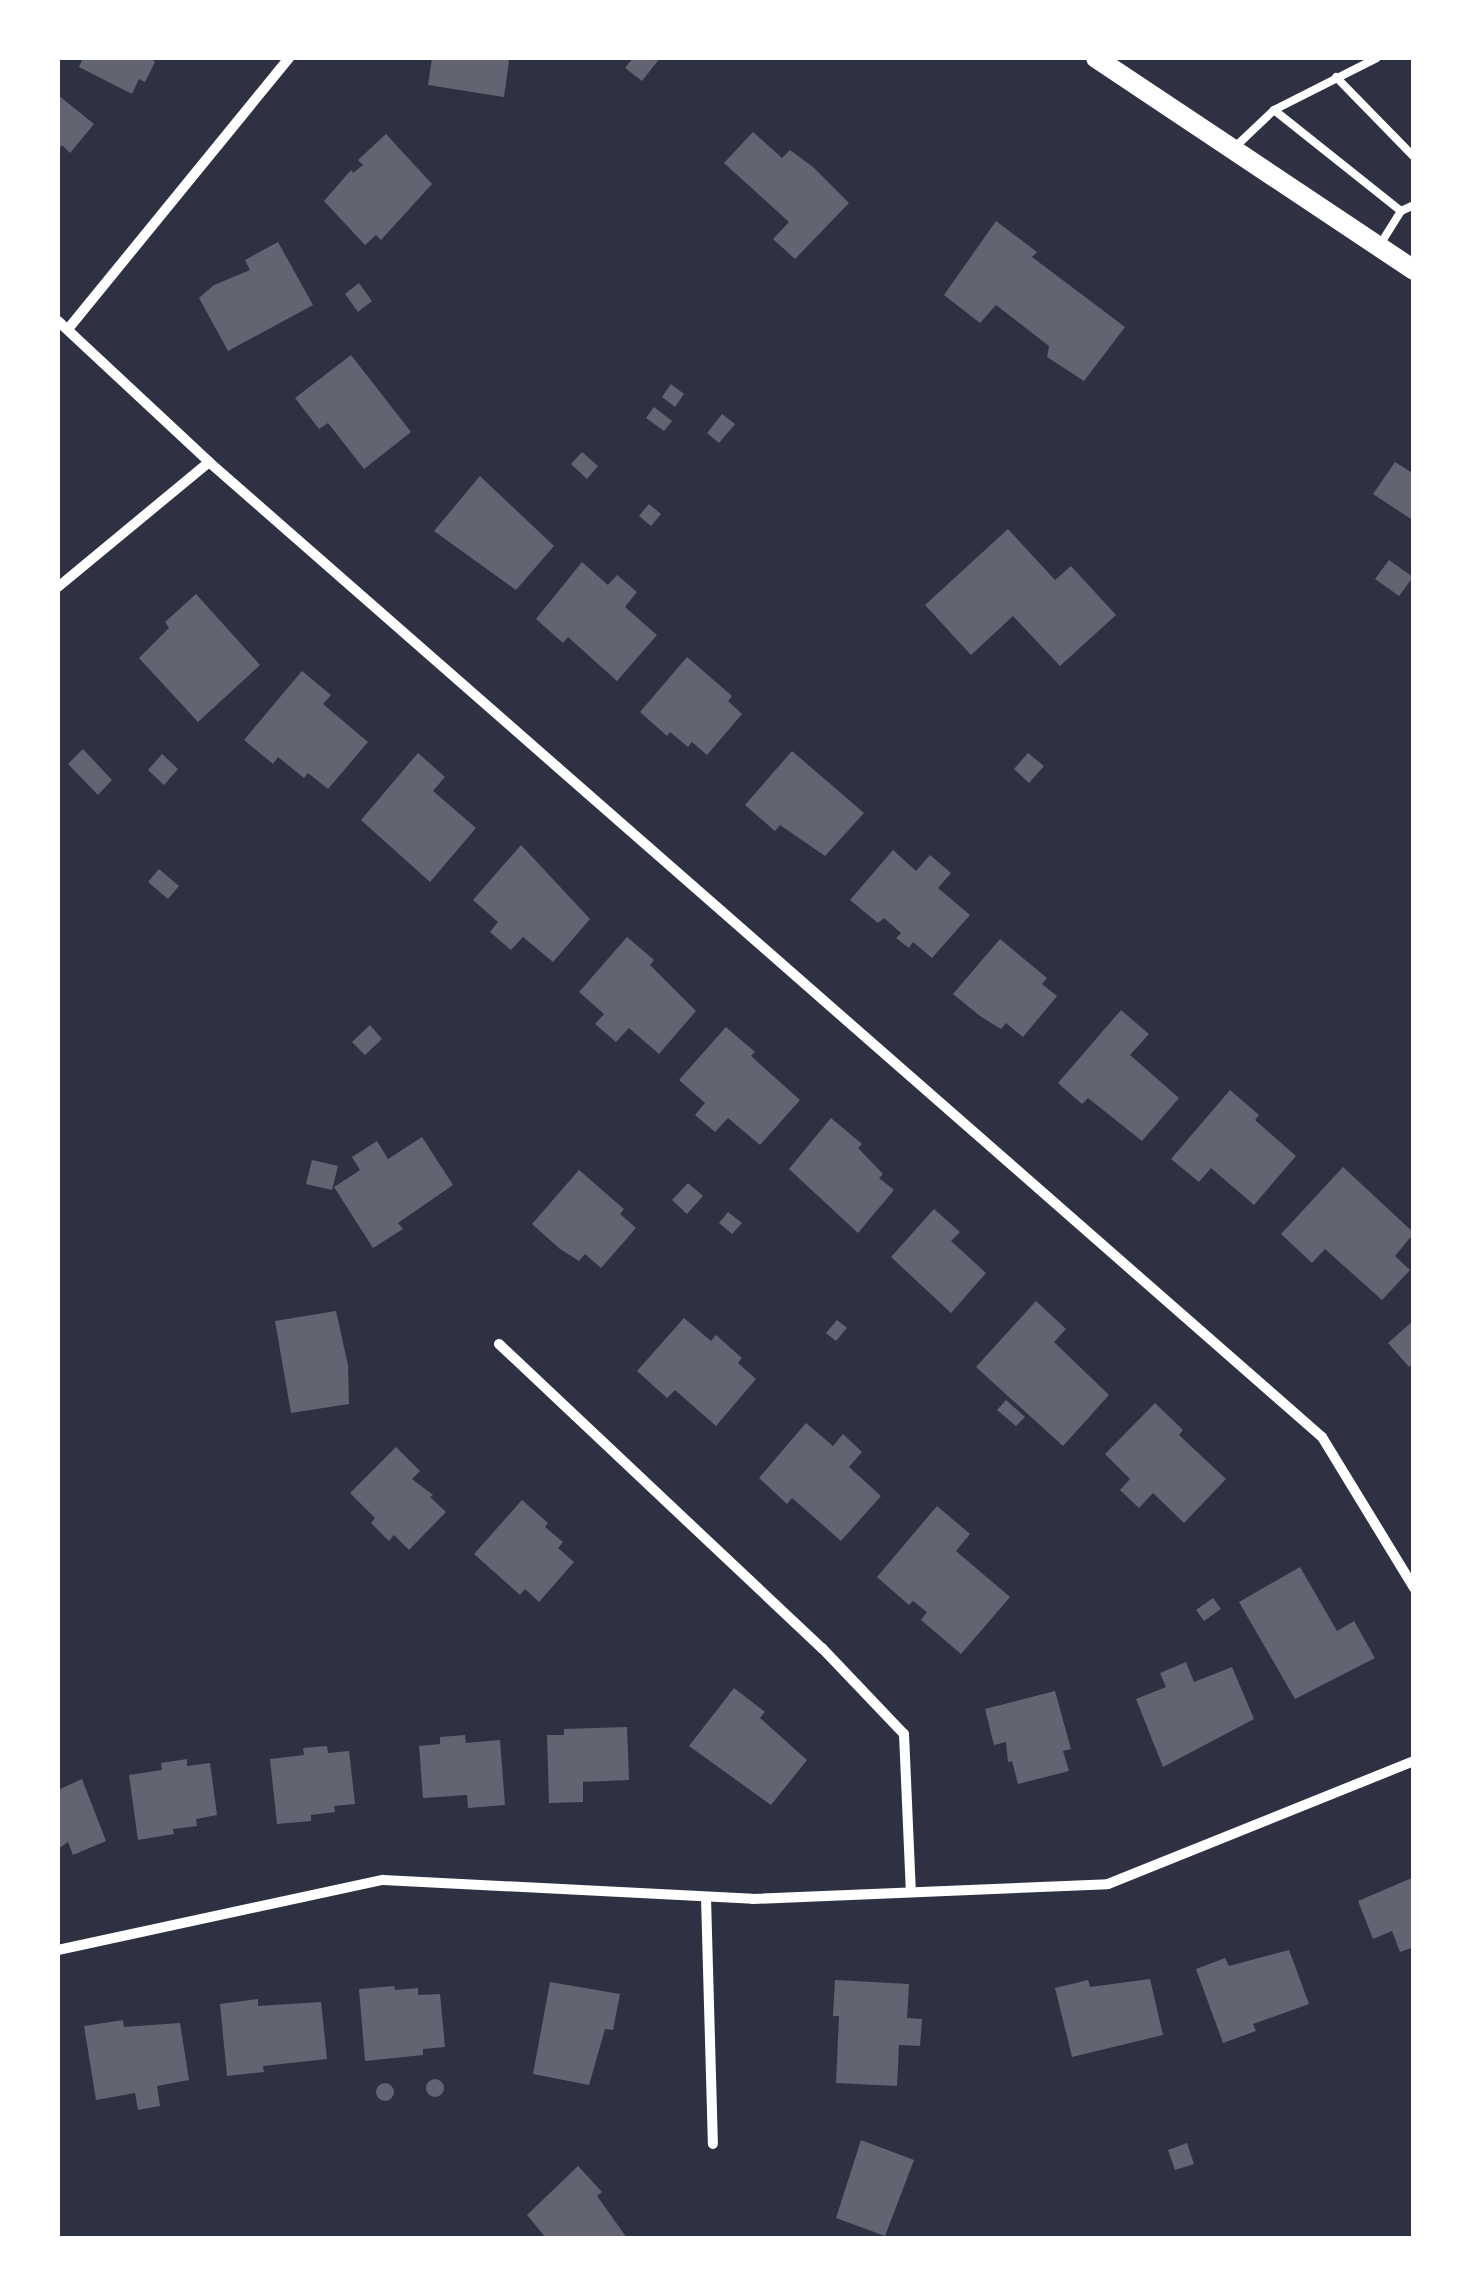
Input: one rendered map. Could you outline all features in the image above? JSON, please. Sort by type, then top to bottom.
[{"type":"main road","points":[[1096,58],[1414,270]]},
{"type":"street","points":[[68,329],[289,58]]},
{"type":"street","points":[[58,321],[209,462],[1322,1437],[1414,1588]]},
{"type":"street","points":[[58,587],[209,462]]},
{"type":"street","points":[[499,1344],[822,1648],[904,1734],[910,1892]]},
{"type":"street","points":[[58,1950],[383,1880],[753,1900],[1108,1884],[1414,1761]]},
{"type":"street","points":[[706,1897],[713,2144]]},
{"type":"lane","points":[[1232,150],[1274,110],[1377,58]]},
{"type":"lane","points":[[1336,78],[1414,157]]},
{"type":"lane","points":[[1274,110],[1401,211]]},
{"type":"lane","points":[[1378,246],[1401,211],[1414,205]]},
{"type":"building","points":[[83,58],[151,58],[155,62],[145,82],[139,79],[132,94],[79,67]]},
{"type":"building","points":[[432,58],[505,58],[509,61],[504,97],[428,85]]},
{"type":"building","points":[[633,58],[660,58],[642,81],[625,68]]},
{"type":"building","points":[[58,95],[94,124],[70,153],[62,145],[58,151]]},
{"type":"building","points":[[753,132],[782,158],[790,150],[813,167],[849,203],[795,259],[773,239],[789,222],[724,163]]},
{"type":"building","points":[[386,134],[432,184],[381,240],[376,235],[365,245],[324,201],[351,170],[353,173],[363,165],[358,160]]},
{"type":"building","points":[[996,221],[1037,252],[1032,257],[1125,327],[1084,381],[1047,357],[1049,346],[996,305],[980,323],[944,295]]},
{"type":"building","points":[[278,242],[313,305],[228,351],[199,298],[214,285],[250,270],[245,260]]},
{"type":"building","points":[[359,283],[372,301],[358,312],[345,294]]},
{"type":"building","points":[[351,355],[411,432],[364,469],[328,423],[319,429],[295,398]]},
{"type":"building","points":[[671,384],[684,394],[675,407],[662,397]]},
{"type":"building","points":[[654,407],[672,421],[664,431],[646,418]]},
{"type":"building","points":[[722,414],[735,424],[719,443],[707,433]]},
{"type":"building","points":[[582,452],[598,466],[587,479],[571,464]]},
{"type":"building","points":[[1395,462],[1414,474],[1414,521],[1373,494]]},
{"type":"building","points":[[480,476],[554,546],[516,590],[434,531]]},
{"type":"building","points":[[649,504],[661,514],[651,526],[639,516]]},
{"type":"building","points":[[1008,529],[1055,580],[1071,566],[1116,615],[1060,666],[1013,616],[971,655],[925,605]]},
{"type":"building","points":[[1389,560],[1413,577],[1399,596],[1375,579]]},
{"type":"building","points":[[582,562],[608,585],[617,575],[637,592],[625,607],[657,635],[617,681],[568,637],[563,643],[536,619]]},
{"type":"building","points":[[196,594],[260,665],[198,722],[139,658],[169,628],[165,622]]},
{"type":"building","points":[[687,657],[732,696],[728,701],[742,714],[707,755],[692,742],[688,747],[670,732],[667,736],[640,712]]},
{"type":"building","points":[[302,671],[331,695],[323,704],[368,742],[328,789],[308,773],[304,778],[278,757],[273,764],[244,740]]},
{"type":"building","points":[[83,749],[112,780],[98,795],[68,764]]},
{"type":"building","points":[[792,751],[864,813],[825,856],[780,825],[775,831],[745,805]]},
{"type":"building","points":[[418,753],[445,777],[433,791],[476,828],[430,882],[361,820]]},
{"type":"building","points":[[1028,753],[1044,766],[1029,783],[1014,769]]},
{"type":"building","points":[[162,754],[178,769],[164,785],[148,770]]},
{"type":"building","points":[[521,845],[590,919],[553,962],[523,937],[511,950],[490,932],[498,922],[473,900]]},
{"type":"building","points":[[893,850],[916,871],[930,855],[951,873],[938,888],[970,915],[932,958],[913,942],[909,948],[896,938],[901,933],[884,918],[878,923],[850,900]]},
{"type":"building","points":[[159,869],[179,886],[168,899],[148,882]]},
{"type":"building","points":[[627,937],[654,960],[650,965],[696,1011],[659,1054],[629,1028],[616,1042],[595,1024],[604,1014],[579,992]]},
{"type":"building","points":[[1000,939],[1047,978],[1042,984],[1057,996],[1023,1037],[1006,1023],[1001,1029],[953,994]]},
{"type":"building","points":[[1121,1010],[1149,1034],[1130,1055],[1179,1098],[1142,1141],[1088,1098],[1082,1104],[1058,1083]]},
{"type":"building","points":[[370,1025],[382,1039],[365,1055],[352,1042]]},
{"type":"building","points":[[726,1027],[755,1052],[751,1056],[800,1100],[760,1145],[728,1118],[715,1132],[695,1115],[705,1103],[679,1080]]},
{"type":"building","points":[[1230,1090],[1259,1115],[1255,1120],[1296,1156],[1254,1205],[1211,1168],[1199,1182],[1171,1159]]},
{"type":"building","points":[[831,1118],[862,1144],[858,1148],[883,1174],[879,1178],[894,1190],[858,1233],[789,1169]]},
{"type":"building","points":[[422,1137],[453,1185],[398,1223],[403,1229],[373,1248],[334,1187],[360,1170],[352,1157],[377,1141],[388,1159]]},
{"type":"building","points":[[312,1160],[338,1166],[332,1190],[306,1184]]},
{"type":"building","points":[[1343,1167],[1414,1233],[1395,1256],[1410,1270],[1382,1300],[1325,1249],[1312,1263],[1281,1234]]},
{"type":"building","points":[[579,1170],[624,1209],[620,1214],[636,1228],[601,1268],[585,1254],[579,1261],[560,1249],[532,1224]]},
{"type":"building","points":[[688,1183],[703,1196],[687,1214],[672,1200]]},
{"type":"building","points":[[934,1209],[960,1232],[951,1241],[986,1273],[951,1313],[891,1257]]},
{"type":"building","points":[[728,1212],[742,1223],[732,1234],[719,1223]]},
{"type":"building","points":[[1036,1301],[1066,1329],[1054,1342],[1109,1395],[1063,1446],[976,1367]]},
{"type":"building","points":[[336,1311],[348,1365],[349,1404],[291,1413],[275,1321]]},
{"type":"building","points":[[684,1318],[711,1341],[716,1335],[742,1358],[738,1363],[756,1379],[716,1426],[675,1390],[667,1398],[637,1371]]},
{"type":"building","points":[[837,1320],[847,1328],[836,1341],[826,1333]]},
{"type":"building","points":[[1414,1320],[1414,1363],[1409,1367],[1388,1343]]},
{"type":"building","points":[[1006,1400],[1025,1417],[1016,1426],[997,1410]]},
{"type":"building","points":[[1155,1403],[1183,1430],[1179,1435],[1226,1479],[1184,1523],[1153,1493],[1139,1508],[1120,1490],[1130,1479],[1105,1454]]},
{"type":"building","points":[[806,1423],[833,1446],[843,1434],[862,1452],[849,1467],[881,1496],[841,1541],[792,1498],[787,1504],[759,1478]]},
{"type":"building","points":[[396,1447],[420,1471],[412,1479],[433,1495],[430,1497],[446,1512],[409,1550],[394,1535],[389,1541],[371,1523],[375,1518],[350,1493]]},
{"type":"building","points":[[522,1500],[548,1523],[545,1527],[563,1542],[558,1548],[574,1562],[539,1602],[525,1589],[520,1595],[474,1554]]},
{"type":"building","points":[[937,1506],[970,1534],[956,1551],[1010,1597],[961,1654],[921,1620],[927,1612],[913,1601],[909,1605],[877,1577]]},
{"type":"building","points":[[1300,1567],[1337,1631],[1354,1621],[1375,1658],[1295,1699],[1239,1602]]},
{"type":"building","points":[[1213,1598],[1221,1609],[1204,1621],[1196,1610]]},
{"type":"building","points":[[1186,1662],[1194,1682],[1232,1667],[1254,1719],[1163,1767],[1136,1699],[1166,1687],[1160,1673]]},
{"type":"building","points":[[734,1688],[765,1712],[760,1718],[807,1760],[771,1805],[689,1746]]},
{"type":"building","points":[[1055,1691],[1071,1749],[1063,1751],[1069,1771],[1018,1784],[1012,1761],[1008,1762],[1006,1742],[994,1745],[985,1709]]},
{"type":"building","points":[[627,1727],[629,1780],[583,1782],[583,1802],[549,1803],[547,1735],[564,1735],[564,1729]]},
{"type":"building","points":[[465,1735],[466,1743],[500,1740],[505,1805],[468,1808],[467,1795],[423,1798],[419,1746],[440,1744],[440,1737]]},
{"type":"building","points":[[327,1746],[328,1753],[349,1751],[355,1804],[334,1806],[335,1812],[311,1815],[311,1821],[277,1824],[270,1759],[304,1755],[303,1748]]},
{"type":"building","points":[[187,1759],[187,1766],[210,1763],[217,1815],[196,1819],[197,1826],[173,1829],[174,1834],[138,1840],[129,1775],[162,1770],[161,1763]]},
{"type":"building","points":[[82,1779],[106,1841],[73,1855],[68,1842],[58,1849],[58,1790]]},
{"type":"building","points":[[1414,1877],[1414,1947],[1400,1952],[1392,1931],[1373,1939],[1358,1901]]},
{"type":"building","points":[[1289,1950],[1309,2004],[1253,2024],[1256,2031],[1223,2043],[1196,1969],[1225,1958],[1229,1966]]},
{"type":"building","points":[[1150,1979],[1163,2035],[1072,2057],[1055,1988],[1088,1980],[1090,1987]]},
{"type":"building","points":[[835,1980],[909,1984],[907,2018],[922,2019],[920,2046],[899,2045],[897,2086],[836,2083],[839,2016],[833,2016]]},
{"type":"building","points":[[550,1982],[620,1994],[613,2030],[605,2029],[589,2085],[533,2074]]},
{"type":"building","points":[[394,1986],[395,1990],[418,1988],[418,1995],[440,1994],[445,2047],[423,2049],[423,2055],[365,2061],[359,1989]]},
{"type":"building","points":[[258,1999],[258,2006],[321,2002],[327,2059],[263,2066],[264,2072],[227,2076],[220,2004]]},
{"type":"building","points":[[123,2020],[124,2027],[180,2023],[189,2080],[157,2086],[160,2106],[138,2110],[135,2093],[96,2100],[84,2026]]},
{"type":"building","points":[[435,2079],[444,2088],[435,2097],[426,2088]]},
{"type":"building","points":[[385,2083],[394,2092],[385,2101],[376,2092]]},
{"type":"building","points":[[861,2140],[914,2160],[885,2236],[836,2218]]},
{"type":"building","points":[[1187,2143],[1194,2164],[1175,2170],[1168,2150]]},
{"type":"building","points":[[578,2166],[602,2192],[597,2196],[627,2238],[546,2238],[527,2215]]}]
